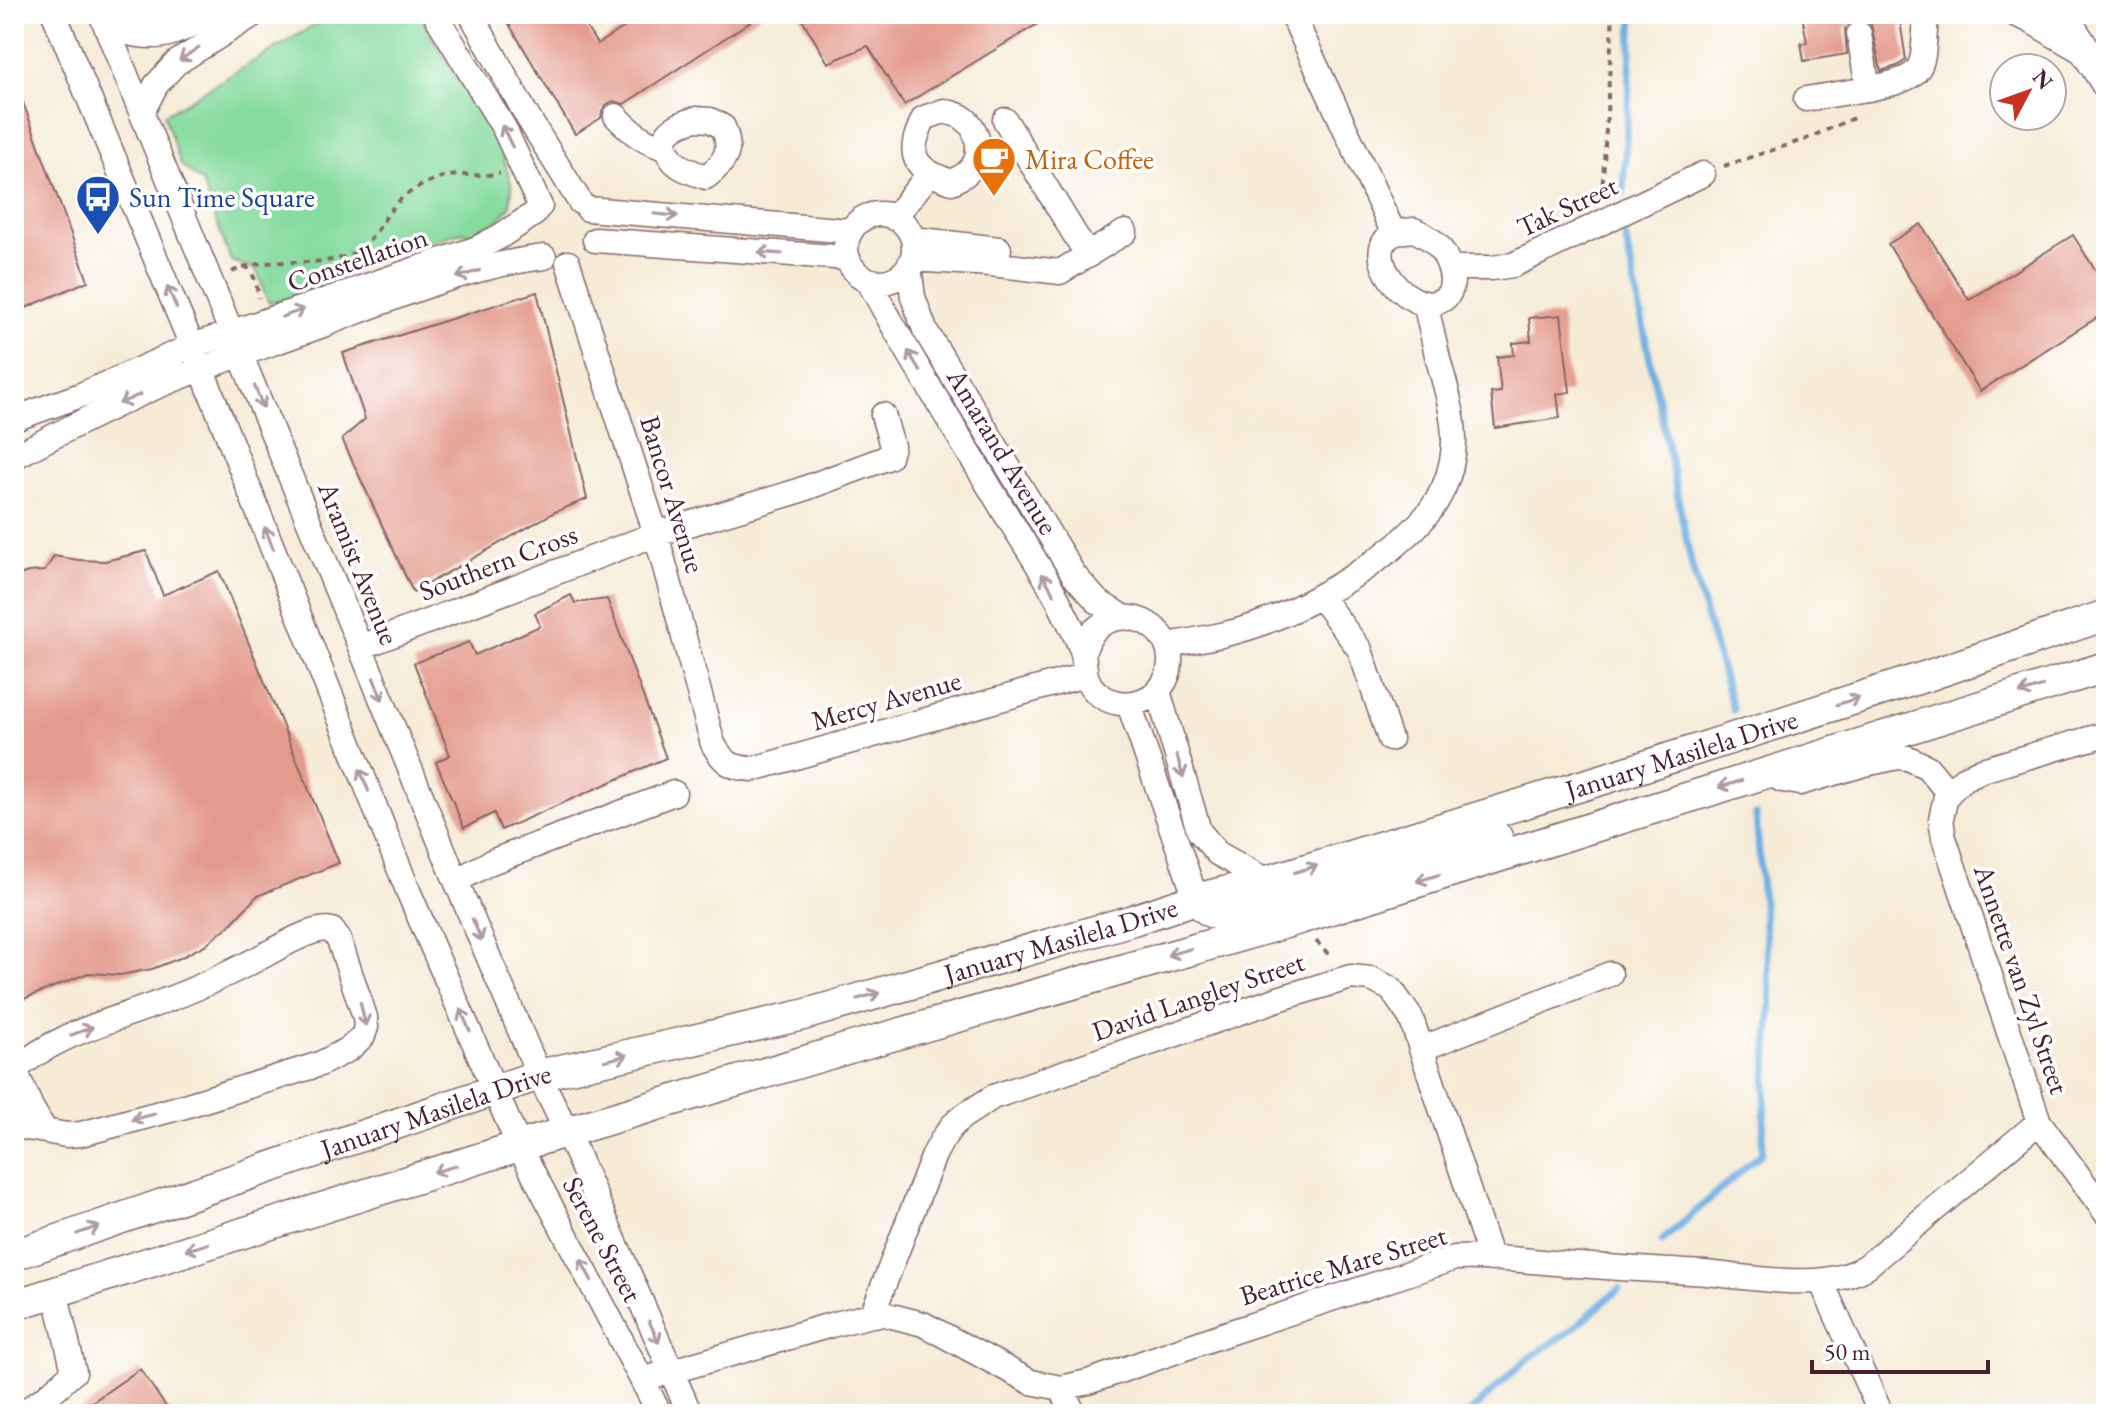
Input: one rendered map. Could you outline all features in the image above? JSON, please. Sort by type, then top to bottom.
[{"type":"main road","points":[[2062,14],[2106,83]]},
{"type":"main road","name":"January Masilela Drive","points":[[20,1246],[539,1075],[803,1015],[1196,899],[1267,881],[1604,779],[2104,616]]},
{"type":"main road","name":"January Masilela Drive","points":[[14,1305],[519,1146],[1296,920],[2106,667]]},
{"type":"main road","points":[[1196,899],[1211,913],[1224,916],[1237,914],[1486,839],[1528,830],[1594,826]]},
{"type":"street","points":[[54,14],[202,370],[409,893],[496,1091]]},
{"type":"street","points":[[104,21],[143,37],[165,37],[211,14]]},
{"type":"street","points":[[142,112],[156,85],[176,63],[254,14]]},
{"type":"street","points":[[435,14],[504,128],[537,210]]},
{"type":"street","points":[[471,14],[527,116],[584,206],[594,219],[595,240],[585,255],[568,263],[544,257],[533,244],[531,224],[537,210],[549,200],[559,197],[570,198],[584,206],[851,231]]},
{"type":"street","points":[[1292,14],[1394,234]]},
{"type":"street","points":[[1806,99],[1907,79],[1918,71],[1922,62],[1926,14]]},
{"type":"street","points":[[2015,14],[2088,55]]},
{"type":"street","name":"Aramist Avenue","points":[[104,21],[456,881],[539,1075],[567,1132]]},
{"type":"street","points":[[1859,34],[1868,89]]},
{"type":"street","points":[[616,116],[640,138],[666,148]]},
{"type":"street","points":[[696,119],[710,120],[723,127],[730,142],[726,155],[718,168],[706,177],[672,160],[666,148],[666,138],[671,128],[696,119]]},
{"type":"street","points":[[1005,120],[1080,260]]},
{"type":"street","points":[[894,218],[929,174]]},
{"type":"street","name":"Tak Street","points":[[1450,268],[1513,265],[1703,174]]},
{"type":"street","points":[[706,177],[710,219]]},
{"type":"street","name":"Constellation","points":[[86,405],[154,388],[202,370],[267,322],[478,248],[506,233],[537,210]]},
{"type":"street","points":[[875,215],[894,218],[909,231],[911,255],[903,274],[886,282],[868,280],[859,275],[852,268],[846,249],[851,231],[858,223],[875,215]]},
{"type":"street","points":[[1414,230],[1426,235],[1439,247],[1453,279],[1450,291],[1441,301],[1419,303],[1396,286],[1381,257],[1383,246],[1394,234],[1414,230]]},
{"type":"street","points":[[911,255],[1062,255],[1080,260],[1125,232]]},
{"type":"street","points":[[595,240],[848,258]]},
{"type":"street","name":"Amarand Avenue","points":[[911,255],[913,297],[925,330],[1074,575],[1097,601],[1123,617]]},
{"type":"street","name":"Constellation","points":[[86,405],[192,346],[238,344],[442,281],[503,264],[544,257]]},
{"type":"street","name":"Bancor Avenue","points":[[568,263],[656,534],[713,744]]},
{"type":"street","name":"Amarand Avenue","points":[[868,280],[1059,602],[1084,664]]},
{"type":"street","points":[[1167,645],[1218,636],[1266,622],[1320,596],[1392,549],[1436,503],[1450,469],[1454,439],[1448,395],[1425,303]]},
{"type":"street","points":[[14,419],[86,405]]},
{"type":"street","points":[[14,457],[86,405]]},
{"type":"street","name":"Southern Cross","points":[[361,647],[656,534],[795,492],[889,457],[892,446],[883,415]]},
{"type":"street","points":[[1320,596],[1360,650],[1390,739]]},
{"type":"street","points":[[1123,617],[1137,618],[1150,624],[1160,633],[1170,657],[1165,681],[1158,691],[1140,702],[1129,704],[1118,704],[1098,694],[1090,685],[1084,664],[1088,640],[1096,628],[1109,620],[1123,617]]},
{"type":"street","name":"Mercy Avenue","points":[[713,744],[726,762],[738,768],[753,769],[1084,664]]},
{"type":"street","points":[[1158,691],[1199,831],[1217,853],[1267,881]]},
{"type":"street","points":[[1129,704],[1196,899]]},
{"type":"street","points":[[1767,772],[1782,780],[1800,783],[1865,764],[1908,758],[1927,767],[1948,792],[1963,779],[1982,770],[2106,734]]},
{"type":"street","name":"Annette van Zyl Street","points":[[1948,792],[1941,819],[1944,838],[2039,1122],[2106,1213]]},
{"type":"street","points":[[456,881],[491,862],[674,793]]},
{"type":"street","points":[[14,1126],[66,1135],[81,1134],[320,1064],[349,1049],[363,1036],[365,1017],[332,934],[296,939],[194,989],[65,1037],[31,1057],[14,1070],[45,1131]]},
{"type":"street","points":[[1421,1049],[1610,974]]},
{"type":"street","points":[[1351,977],[1371,979],[1391,989],[1411,1018],[1491,1259]]},
{"type":"street","name":"David Langley Street","points":[[872,1315],[934,1155],[952,1126],[975,1107],[1006,1092],[1351,977]]},
{"type":"street","name":"Serene Street","points":[[496,1091],[519,1146],[660,1414]]},
{"type":"street","name":"Beatrice Mare Street","points":[[644,1380],[872,1315],[897,1316],[923,1324],[1031,1382],[1061,1388],[1088,1382],[1455,1258],[1821,1281],[1845,1277],[1867,1266],[2039,1122]]},
{"type":"street","name":"Serene Street","points":[[567,1132],[690,1414]]},
{"type":"street","points":[[1821,1281],[1881,1414]]},
{"type":"street","points":[[21,1414],[74,1372],[55,1291]]},
{"type":"street","points":[[1061,1388],[1074,1414]]},
{"type":"path","points":[[1600,224],[1613,14]]},
{"type":"path","points":[[212,281],[245,265],[326,261],[351,255],[370,241],[392,207],[419,187],[440,178],[494,174],[522,167]]},
{"type":"path","points":[[245,265],[255,277],[267,322]]},
{"type":"path","points":[[1296,920],[1351,977]]},
{"type":"green space","points":[[333,14],[418,14],[501,151],[512,186],[510,207],[493,226],[482,226],[475,233],[458,233],[344,268],[325,289],[269,303],[256,269],[231,261],[202,182],[181,165],[164,115]]},
{"type":"building","points":[[503,14],[578,14],[597,44],[646,14],[762,14],[624,104],[613,101],[606,105],[601,118],[575,134]]},
{"type":"building","points":[[799,14],[1054,14],[904,105],[868,46],[828,63]]},
{"type":"building","points":[[1802,14],[1899,14],[1906,60],[1881,71],[1871,25],[1857,19],[1845,29],[1847,54],[1804,61],[1801,43],[1807,43]]},
{"type":"building","points":[[14,83],[88,281],[14,313]]},
{"type":"building","points":[[1921,224],[1969,300],[2073,235],[2106,287],[2106,312],[1980,391],[1888,244]]},
{"type":"building","points":[[537,292],[587,499],[555,512],[413,592],[342,439],[365,419],[343,353]]},
{"type":"building","points":[[1561,315],[1570,392],[1557,394],[1560,418],[1495,428],[1491,393],[1501,392],[1497,357],[1514,355],[1513,343],[1531,341],[1529,318]]},
{"type":"building","points":[[146,551],[163,595],[219,571],[339,863],[257,896],[230,925],[205,945],[180,958],[152,969],[120,975],[88,973],[14,1003],[14,577],[45,571],[54,556],[105,561]]},
{"type":"building","points":[[571,595],[575,603],[607,599],[666,758],[501,830],[494,813],[464,828],[436,762],[450,755],[414,663],[469,642],[475,655],[540,626],[535,613]]},
{"type":"building","points":[[140,1369],[171,1414],[75,1414]]},
{"type":"waterway","points":[[1623,193],[1633,14]]},
{"type":"waterway","points":[[1625,236],[1692,567],[1733,710]]},
{"type":"waterway","points":[[1662,1241],[1762,1153],[1771,1003],[1756,815]]},
{"type":"waterway","points":[[1468,1414],[1526,1360],[1570,1331],[1619,1289]]},
{"type":"tunnel","points":[[1856,14],[1859,34]]},
{"type":"place","name":"Mira Coffee","points":[[994,198]]},
{"type":"place","name":"Sun Time Square","points":[[98,236]]}]
